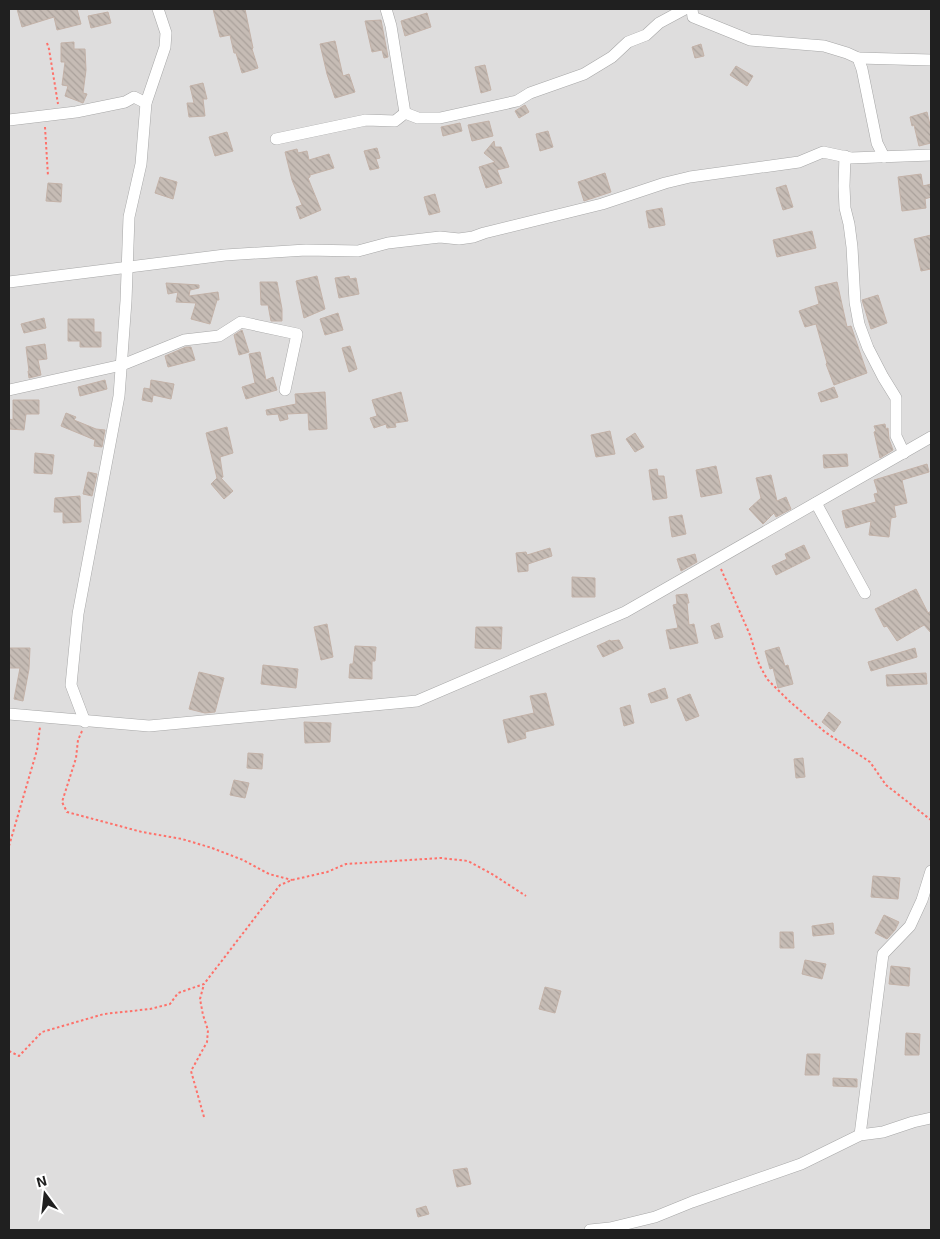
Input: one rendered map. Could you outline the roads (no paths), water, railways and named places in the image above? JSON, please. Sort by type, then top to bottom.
[{"type":"street","points":[[85,722],[71,685],[78,614],[119,396],[130,217],[141,164],[146,103],[165,47],[166,32],[158,9]]},
{"type":"street","points":[[386,9],[391,26],[405,113]]},
{"type":"street","points":[[405,113],[418,118],[440,118],[517,101],[530,93],[584,74],[612,58],[628,42],[646,35],[658,23],[685,9]]},
{"type":"street","points":[[692,9],[693,17],[750,40],[824,46],[858,58],[931,60]]},
{"type":"street","points":[[858,58],[878,143],[884,157]]},
{"type":"street","points":[[9,120],[46,114],[76,112],[124,102],[134,97],[146,103]]},
{"type":"street","points":[[276,139],[366,120],[395,120],[405,113]]},
{"type":"street","points":[[9,282],[225,255],[281,251],[358,251],[388,243],[473,237],[602,204],[665,182],[799,162],[823,152],[851,158],[931,156]]},
{"type":"street","points":[[845,156],[845,208],[852,247],[855,302],[868,348],[883,378],[896,398],[896,436],[904,453]]},
{"type":"street","points":[[9,390],[122,365],[184,340],[220,336],[241,322],[297,334],[285,390]]},
{"type":"street","points":[[9,714],[149,726],[417,701],[625,612],[931,437]]},
{"type":"street","points":[[816,503],[865,593]]},
{"type":"street","points":[[860,1135],[883,954],[910,926],[922,900],[931,871]]},
{"type":"street","points":[[590,1230],[610,1228],[655,1218],[692,1202],[801,1164],[860,1135],[883,1132],[931,1118]]}]
